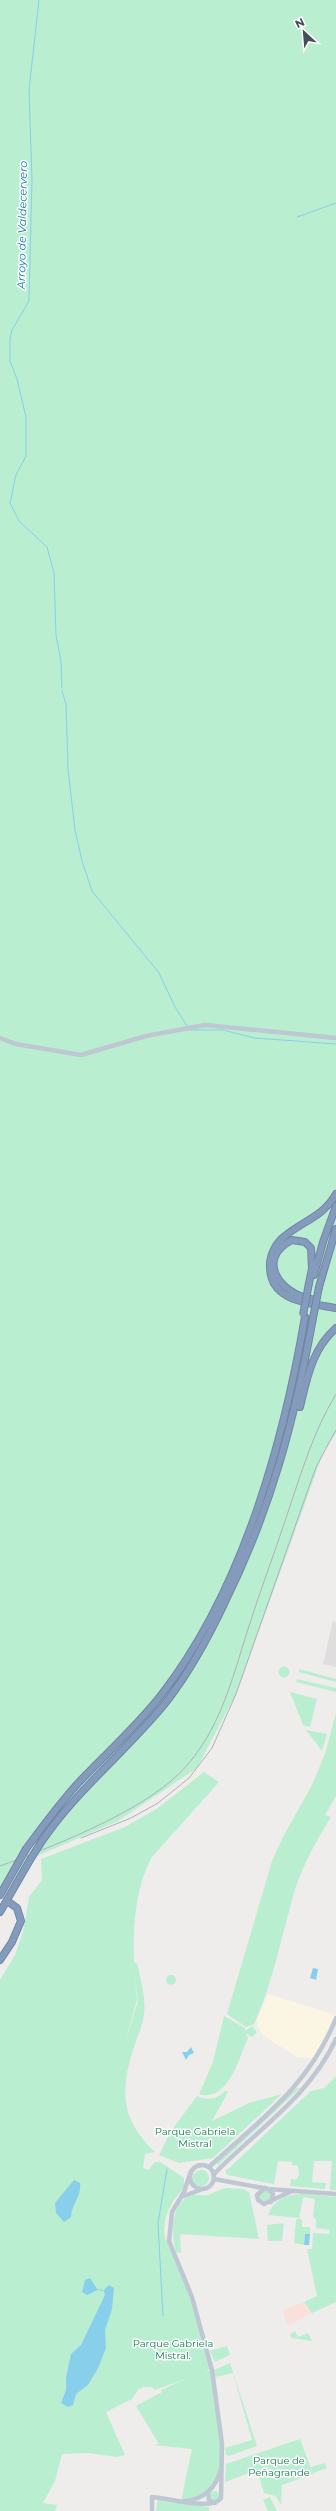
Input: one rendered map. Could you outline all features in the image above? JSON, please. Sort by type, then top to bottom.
[{"type":"highway","points":[[336,1194],[322,1212],[281,1240],[272,1254],[270,1267],[273,1280],[283,1294],[300,1302],[336,1308]]},
{"type":"highway","points":[[310,1284],[336,1206]]},
{"type":"highway","points":[[282,1462],[296,1408],[319,1287],[336,1229]]},
{"type":"highway","points":[[0,1895],[26,1849],[61,1803],[160,1696],[194,1646],[231,1573],[252,1523],[274,1460],[298,1360],[304,1316],[310,1284],[312,1269],[311,1248],[305,1242],[292,1240],[281,1247],[275,1261],[274,1269],[280,1284],[300,1297],[336,1304]]},
{"type":"highway","points":[[0,1912],[40,1844],[69,1806],[133,1740],[167,1701],[201,1650],[239,1575],[300,1410],[313,1358],[320,1345],[336,1328]]},
{"type":"highway","points":[[0,1960],[12,1942],[21,1921],[17,1908],[10,1904]]},
{"type":"street","points":[[0,1038],[16,1044],[81,1055],[141,1037],[205,1025],[336,1038]]},
{"type":"street","points":[[152,2511],[152,2497],[208,2506],[219,2501],[221,2495],[222,2463],[212,2370],[192,2297],[169,2241],[170,2218],[192,2171],[199,2166],[209,2167],[284,2100],[303,2078],[322,2050],[336,2018]]},
{"type":"street","points":[[214,2174],[303,2089],[329,2053],[336,2039]]},
{"type":"street","points":[[180,2198],[209,2188],[214,2180],[214,2174],[209,2167]]},
{"type":"street","points":[[192,2171],[191,2183],[200,2190]]},
{"type":"street","points":[[214,2180],[266,2188],[336,2194]]},
{"type":"street","points":[[246,2184],[257,2196],[261,2204],[271,2202],[295,2190]]},
{"type":"street","points":[[257,2196],[260,2190],[266,2188]]},
{"type":"street","points":[[266,2188],[273,2194],[271,2202]]},
{"type":"street","points":[[216,2503],[208,2500],[209,2492],[219,2476],[222,2463]]},
{"type":"street","points":[[183,2502],[217,2490],[221,2495]]},
{"type":"shaded area","points":[[333,1621],[336,1622],[336,1667],[323,1664]]},
{"type":"shaded area","points":[[268,1994],[336,2015],[316,2058],[297,2057],[264,2036],[257,2026],[257,2019]]},
{"type":"shaded area","points":[[304,2302],[312,2313],[290,2325],[286,2323],[283,2310]]},
{"type":"green space","points":[[0,0],[336,0],[336,1433],[324,1451],[236,1694],[197,1768],[118,1821],[28,1860],[0,1897]]},
{"type":"green space","points":[[282,1667],[286,1667],[288,1668],[288,1676],[282,1677],[279,1674],[279,1670]]},
{"type":"green space","points":[[299,1669],[336,1679],[336,1682],[299,1672]]},
{"type":"green space","points":[[297,1679],[336,1688],[336,1692],[296,1682]]},
{"type":"green space","points":[[290,1692],[317,1699],[310,1727],[303,1725]]},
{"type":"green space","points":[[336,1713],[336,1796],[325,1815],[331,1817],[305,1863],[294,1893],[261,2008],[254,2024],[246,2027],[227,2014],[272,1861],[283,1837],[312,1785],[325,1754]]},
{"type":"green space","points":[[306,1730],[327,1734],[322,1751]]},
{"type":"green space","name":"Parque Gabriela Mistral.","points":[[204,1772],[219,1782],[152,1857],[142,1882],[136,1908],[134,1962],[137,1964],[143,1990],[144,2015],[129,2063],[125,2090],[129,2116],[143,2140],[155,2152],[145,2154],[143,2168],[148,2170],[155,2162],[160,2162],[184,2178],[184,2187],[171,2205],[164,2225],[166,2241],[170,2242],[186,2281],[211,2369],[204,2372],[212,2370],[222,2462],[216,2479],[206,2493],[181,2501],[192,2449],[154,2445],[159,2444],[136,2406],[162,2392],[161,2390],[185,2379],[155,2390],[152,2387],[143,2387],[138,2390],[132,2399],[106,2412],[125,2455],[117,2457],[88,2453],[62,2454],[55,2481],[43,2503],[57,2505],[55,2511],[0,2511],[0,1980],[15,1955],[23,1932],[29,1897],[42,1880],[41,1859],[125,1827],[158,1808]],"holes":[[[135,1977],[138,2001],[124,2046],[137,2000]]]},
{"type":"green space","points":[[169,1975],[173,1975],[175,1976],[175,1984],[169,1985],[166,1982],[166,1978]]},
{"type":"green space","points":[[224,2016],[245,2028],[245,2031],[252,2026],[257,2032],[252,2037],[246,2033],[248,2038],[241,2056],[225,2086],[218,2092],[209,2095],[199,2094],[213,2062]]},
{"type":"green space","points":[[336,2076],[336,2190],[330,2190],[332,2161],[314,2161],[312,2182],[326,2183],[325,2189],[290,2186],[291,2179],[296,2180],[299,2175],[298,2166],[292,2165],[292,2162],[278,2161],[274,2184],[227,2175],[225,2171],[311,2091],[324,2088]]},
{"type":"green space","points":[[297,2088],[300,2088],[218,2165],[216,2163]]},
{"type":"green space","name":"Parque Gabriela Mistral","points":[[225,2091],[228,2092],[212,2121],[249,2103],[282,2094],[213,2158],[179,2163],[159,2155],[171,2131],[197,2096],[208,2099],[219,2096]]},
{"type":"green space","points":[[201,2170],[208,2175],[209,2178],[204,2185],[201,2186],[194,2181],[193,2178],[198,2171]]},
{"type":"green space","points":[[227,2188],[243,2189],[249,2192],[259,2239],[180,2234],[181,2253],[176,2252],[173,2229],[176,2212],[180,2205],[185,2199],[192,2195],[208,2195]]},
{"type":"green space","points":[[262,2191],[268,2191],[271,2196],[267,2203],[260,2200],[259,2194]]},
{"type":"green space","points":[[304,2194],[336,2197],[336,2302],[312,2313],[304,2302],[317,2296],[307,2249],[312,2249],[313,2233],[329,2234],[330,2230],[316,2228],[316,2220],[313,2217],[315,2199],[303,2197],[299,2218],[268,2215],[278,2201],[287,2196]]},
{"type":"green space","points":[[299,2218],[302,2221],[302,2227],[310,2227],[310,2234],[305,2234],[304,2245],[294,2243],[296,2220]]},
{"type":"green space","points":[[284,2223],[282,2241],[268,2241],[267,2225]]},
{"type":"green space","points":[[295,2331],[298,2337],[308,2333],[312,2341],[292,2338],[290,2335]]},
{"type":"green space","points":[[227,2346],[230,2355],[215,2362],[210,2351]]},
{"type":"green space","points":[[230,2363],[257,2446],[229,2456],[226,2455],[225,2448],[252,2440],[233,2373],[215,2377],[214,2370]]},
{"type":"green space","name":"Parque de Peñagrande","points":[[300,2439],[313,2474],[282,2485],[281,2505],[276,2496],[264,2493],[257,2470],[225,2482],[226,2464]]},
{"type":"green space","points":[[324,2463],[327,2468],[313,2473],[311,2467]]},
{"type":"green space","points":[[212,2491],[216,2491],[218,2492],[218,2500],[212,2501],[209,2498],[209,2494]]},
{"type":"green space","points":[[270,2497],[277,2511],[268,2511],[263,2500]]},
{"type":"green space","points":[[158,2499],[209,2507],[209,2511],[156,2511]]},
{"type":"water","points":[[313,1968],[318,1969],[316,1980],[310,1978]]},
{"type":"water","points":[[191,2047],[194,2053],[189,2055],[186,2060],[182,2052],[187,2052]]},
{"type":"water","points":[[74,2180],[80,2183],[80,2188],[71,2217],[64,2222],[56,2213],[55,2203]]},
{"type":"water","points":[[305,2234],[310,2234],[309,2245],[304,2245]]},
{"type":"water","points":[[90,2278],[97,2289],[104,2290],[109,2285],[114,2288],[112,2309],[105,2330],[106,2348],[98,2368],[88,2385],[76,2394],[73,2405],[68,2407],[61,2403],[66,2390],[66,2378],[71,2354],[81,2345],[105,2295],[104,2291],[101,2290],[87,2295],[82,2292],[85,2280]]},
{"type":"waterway","name":"Arroyo de Valdecervero","points":[[39,0],[29,90],[32,180],[29,301],[12,330],[10,339],[10,361],[17,379],[26,417],[26,456],[16,475],[10,503],[19,521],[47,547],[54,573],[56,635],[61,661],[62,688]]},
{"type":"waterway","points":[[297,217],[336,203]]},
{"type":"waterway","name":"Arroyo de Valdecervero","points":[[62,691],[66,704],[68,769],[75,830],[82,861],[92,891],[159,973],[175,1007],[187,1026]]},
{"type":"waterway","points":[[191,1030],[223,1030],[255,1038],[336,1044]]},
{"type":"waterway","points":[[163,2316],[158,2223],[167,2169]]},
{"type":"railway","points":[[0,1866],[90,1830],[134,1806],[154,1794],[171,1781],[187,1765],[200,1748],[212,1729],[221,1710],[308,1453],[328,1408],[336,1394]]},
{"type":"railway","points":[[81,1838],[131,1818],[158,1803],[189,1778],[212,1748],[236,1694],[316,1467],[336,1430]]}]
